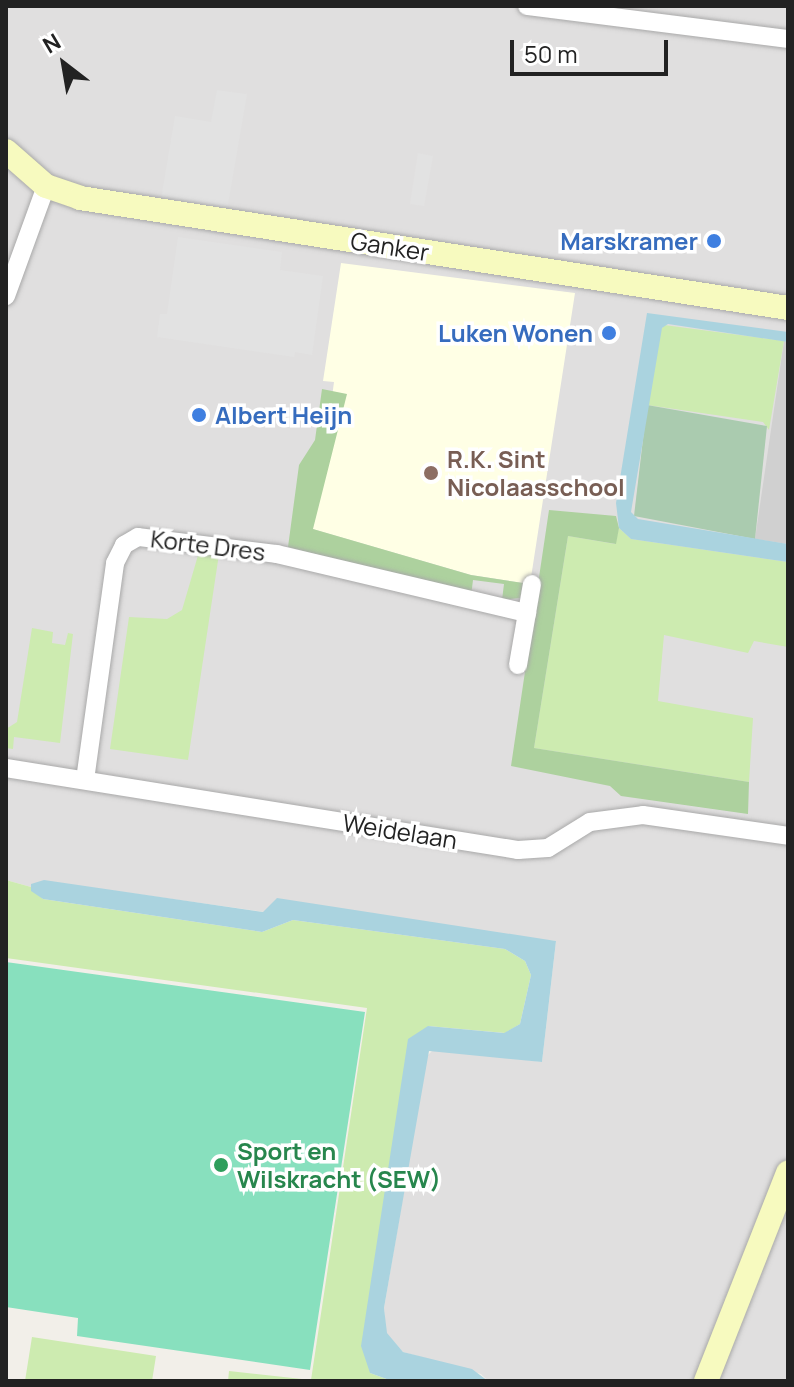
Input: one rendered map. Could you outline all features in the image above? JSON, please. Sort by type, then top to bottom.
[{"type":"street","points":[[527,6],[648,15],[788,39]]},
{"type":"street","name":"Ganker","points":[[6,151],[46,186],[80,198],[788,308]]},
{"type":"street","points":[[6,296],[46,186]]},
{"type":"street","name":"Korte Dres","points":[[85,780],[115,563],[124,545],[138,537],[277,554],[527,613]]},
{"type":"street","points":[[518,665],[532,584]]},
{"type":"street","name":"Weidelaan","points":[[6,768],[518,850],[548,848],[590,822],[643,815],[788,836]]},
{"type":"street","points":[[706,1381],[788,1173]]},
{"type":"shaded area","points":[[6,6],[788,6],[788,1381],[488,1381],[481,1374],[403,1352],[386,1333],[384,1308],[427,1056],[435,1048],[542,1062],[556,941],[264,912],[44,881],[31,887],[6,880]]},
{"type":"shaded area","points":[[217,90],[247,94],[227,210],[161,199],[175,116],[211,122]]},
{"type":"shaded area","points":[[418,153],[433,156],[424,206],[410,204]]},
{"type":"shaded area","points":[[178,237],[282,252],[280,270],[323,276],[312,355],[295,352],[294,357],[157,337],[160,314],[167,314]]},
{"type":"shaded area","name":"R.K. Sint Nicolaasschool","points":[[341,263],[575,293],[530,584],[471,575],[302,526],[329,419],[334,382],[323,381]]},
{"type":"shaded area","points":[[784,341],[788,342],[788,544],[755,539]]},
{"type":"shaded area","points":[[647,405],[767,426],[755,539],[634,516]]},
{"type":"green space","points":[[664,325],[784,341],[769,430],[763,422],[647,405],[658,335]]},
{"type":"green space","points":[[322,389],[347,394],[313,529],[471,575],[523,583],[520,598],[502,600],[504,584],[473,580],[471,596],[288,547],[299,465],[315,440]]},
{"type":"green space","points":[[549,510],[616,516],[619,528],[616,544],[568,536],[534,748],[749,782],[748,814],[621,796],[610,786],[511,766]]},
{"type":"green space","points":[[619,528],[631,539],[788,562],[788,647],[754,641],[748,653],[664,635],[658,701],[753,718],[749,782],[534,748],[568,536],[615,544]]},
{"type":"green space","points":[[199,552],[219,554],[188,760],[110,749],[129,617],[167,619],[182,610]]},
{"type":"green space","points":[[32,628],[53,632],[52,643],[65,645],[68,633],[73,634],[60,743],[14,737],[13,749],[6,748],[6,729],[17,722]]},
{"type":"green space","points":[[6,880],[31,887],[43,899],[262,932],[293,920],[505,949],[525,961],[531,975],[520,1024],[505,1033],[428,1026],[370,1373],[392,1381],[228,1381],[229,1371],[311,1380],[367,1008],[6,958]]},
{"type":"green space","name":"Sport en Wilskracht (SEW)","points":[[6,962],[365,1012],[310,1370],[77,1336],[78,1318],[6,1307]]},
{"type":"green space","points":[[32,1337],[156,1356],[152,1381],[25,1381]]},
{"type":"water","points":[[647,313],[788,332],[788,342],[668,324],[662,328],[631,512],[638,519],[788,544],[788,562],[631,539],[619,528],[616,503]]},
{"type":"water","points":[[44,880],[263,912],[277,898],[556,941],[542,1062],[429,1051],[384,1308],[387,1333],[403,1352],[472,1369],[488,1381],[392,1381],[370,1373],[361,1346],[408,1039],[428,1026],[504,1033],[520,1024],[531,975],[525,961],[505,949],[293,920],[262,932],[43,899],[31,891],[31,884]]},
{"type":"place","name":"Marskramer","points":[[714,241]]},
{"type":"place","name":"Luken Wonen","points":[[609,333]]},
{"type":"place","name":"Albert Heijn","points":[[199,415]]},
{"type":"place","name":"R.K. Sint Nicolaasschool","points":[[431,473]]},
{"type":"place","name":"Sport en Wilskracht (SEW)","points":[[221,1165]]}]
